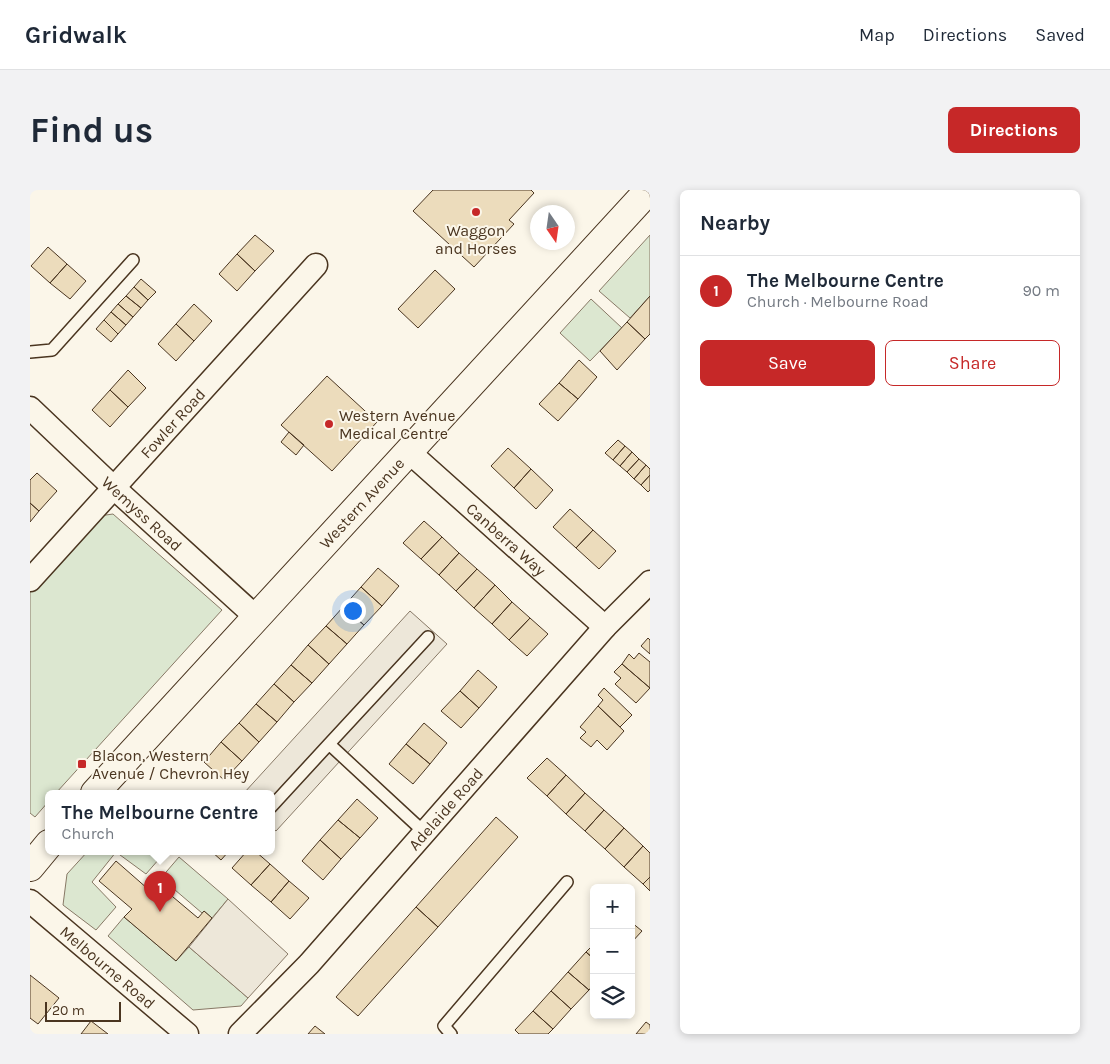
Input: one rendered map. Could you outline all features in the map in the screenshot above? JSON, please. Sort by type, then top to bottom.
[{"type":"street","name":"Western Avenue","points":[[98,790],[649,190]]},
{"type":"street","name":"Fowler Road","points":[[30,580],[316,264]]},
{"type":"street","name":"Wemyss Road","points":[[30,408],[113,487],[256,617]]},
{"type":"street","name":"Canberra Way","points":[[408,451],[606,627]]},
{"type":"street","name":"Adelaide Road","points":[[240,1034],[309,964],[606,627],[650,582]]},
{"type":"street","name":"Melbourne Road","points":[[30,901],[187,1034]]},
{"type":"lane","points":[[30,352],[52,350],[133,260]]},
{"type":"lane","points":[[275,803],[428,637]]},
{"type":"lane","points":[[329,744],[424,832]]},
{"type":"lane","points":[[451,1034],[444,1026],[567,882]]},
{"type":"green space","points":[[650,235],[650,296],[630,318],[599,291]]},
{"type":"green space","points":[[591,299],[622,328],[590,361],[560,333]]},
{"type":"green space","points":[[113,514],[222,610],[59,790],[45,790],[45,806],[35,817],[30,813],[30,592],[99,516]]},
{"type":"green space","points":[[84,855],[114,855],[92,882],[116,907],[96,930],[63,905],[67,874]]},
{"type":"green space","points":[[120,855],[163,855],[146,874]]},
{"type":"green space","points":[[179,857],[228,899],[212,918],[204,911],[202,913],[161,878]]},
{"type":"green space","points":[[124,917],[176,961],[189,947],[248,998],[241,1006],[193,1010],[108,936]]},
{"type":"shaded area","points":[[410,611],[447,644],[276,831],[275,790],[247,790]]},
{"type":"shaded area","points":[[228,899],[288,954],[248,998],[189,947]]},
{"type":"building","points":[[433,190],[531,190],[534,193],[509,220],[514,224],[474,267],[413,211]]},
{"type":"building","points":[[255,235],[274,251],[255,271],[237,254]]},
{"type":"building","points":[[48,247],[67,264],[50,283],[31,266]]},
{"type":"building","points":[[237,254],[255,271],[237,291],[219,274]]},
{"type":"building","points":[[67,264],[86,281],[70,299],[50,283]]},
{"type":"building","points":[[435,270],[455,289],[418,328],[398,309]]},
{"type":"building","points":[[141,279],[156,292],[148,300],[134,287]]},
{"type":"building","points":[[134,287],[148,300],[141,308],[126,296]]},
{"type":"building","points":[[126,296],[141,308],[133,317],[118,304]]},
{"type":"building","points":[[650,296],[650,334],[645,339],[627,322]]},
{"type":"building","points":[[118,304],[133,317],[126,325],[111,312]]},
{"type":"building","points":[[194,304],[212,321],[194,341],[176,324]]},
{"type":"building","points":[[111,312],[126,325],[118,334],[104,320]]},
{"type":"building","points":[[104,320],[118,334],[111,342],[96,329]]},
{"type":"building","points":[[627,322],[645,339],[617,370],[600,351]]},
{"type":"building","points":[[176,324],[194,341],[176,361],[158,344]]},
{"type":"building","points":[[579,360],[597,377],[578,399],[559,383]]},
{"type":"building","points":[[128,370],[146,388],[128,407],[110,390]]},
{"type":"building","name":"Western Avenue Medical Centre","points":[[327,376],[377,422],[332,471],[281,425]]},
{"type":"building","points":[[559,383],[578,399],[558,421],[539,404]]},
{"type":"building","points":[[110,390],[128,407],[110,427],[92,410]]},
{"type":"building","points":[[289,432],[304,445],[296,455],[281,442]]},
{"type":"building","points":[[618,440],[625,446],[613,460],[605,453]]},
{"type":"building","points":[[625,446],[632,452],[620,466],[613,460]]},
{"type":"building","points":[[508,448],[531,469],[514,488],[491,466]]},
{"type":"building","points":[[632,452],[639,459],[627,472],[620,466]]},
{"type":"building","points":[[639,459],[646,465],[634,479],[627,472]]},
{"type":"building","points":[[646,465],[650,469],[650,475],[641,485],[634,479]]},
{"type":"building","points":[[531,469],[553,490],[536,509],[514,488]]},
{"type":"building","points":[[37,473],[57,491],[39,511],[30,503],[30,480]]},
{"type":"building","points":[[650,475],[650,490],[648,492],[641,485]]},
{"type":"building","points":[[30,503],[39,511],[30,522]]},
{"type":"building","points":[[570,509],[593,530],[576,548],[553,527]]},
{"type":"building","points":[[424,521],[442,537],[421,559],[403,543]]},
{"type":"building","points":[[593,530],[616,551],[599,569],[576,548]]},
{"type":"building","points":[[442,537],[459,553],[439,575],[421,559]]},
{"type":"building","points":[[459,553],[477,569],[456,591],[439,575]]},
{"type":"building","points":[[378,568],[399,586],[382,606],[361,587]]},
{"type":"building","points":[[477,569],[495,585],[474,608],[456,591]]},
{"type":"building","points":[[495,585],[512,602],[492,624],[474,608]]},
{"type":"building","points":[[361,587],[382,606],[364,625],[343,607]]},
{"type":"building","points":[[512,602],[530,618],[509,640],[492,624]]},
{"type":"building","points":[[343,607],[364,625],[347,644],[326,626]]},
{"type":"building","points":[[530,618],[548,634],[527,656],[509,640]]},
{"type":"building","points":[[326,626],[347,644],[329,664],[308,645]]},
{"type":"building","points":[[648,638],[650,640],[650,654],[641,646]]},
{"type":"building","points":[[308,645],[329,664],[312,683],[291,665]]},
{"type":"building","points":[[639,653],[650,662],[650,688],[622,664],[629,654],[634,659]]},
{"type":"building","points":[[622,664],[650,688],[636,703],[615,684],[621,678],[614,672]]},
{"type":"building","points":[[291,665],[312,683],[294,702],[274,684]]},
{"type":"building","points":[[478,670],[497,687],[479,708],[460,691]]},
{"type":"building","points":[[274,684],[294,702],[277,722],[256,704]]},
{"type":"building","points":[[604,688],[632,715],[620,727],[598,706],[603,700],[598,695]]},
{"type":"building","points":[[460,691],[479,708],[461,728],[441,711]]},
{"type":"building","points":[[256,704],[277,722],[259,742],[239,723]]},
{"type":"building","points":[[598,706],[624,731],[607,750],[597,740],[591,747],[580,738],[586,732],[580,727]]},
{"type":"building","points":[[239,723],[259,742],[242,761],[221,742]]},
{"type":"building","points":[[424,723],[447,743],[430,764],[406,744]]},
{"type":"building","points":[[221,742],[242,761],[224,780],[204,762]]},
{"type":"building","points":[[406,744],[430,764],[413,784],[389,764]]},
{"type":"building","points":[[547,758],[566,775],[547,796],[527,778]]},
{"type":"building","points":[[566,775],[585,793],[566,814],[547,796]]},
{"type":"building","points":[[585,793],[604,810],[585,831],[566,814]]},
{"type":"building","points":[[357,799],[378,818],[360,838],[338,820]]},
{"type":"building","points":[[604,810],[624,828],[605,849],[585,831]]},
{"type":"building","points":[[496,817],[518,837],[438,927],[416,907]]},
{"type":"building","points":[[338,820],[360,838],[341,859],[320,840]]},
{"type":"building","points":[[624,828],[643,846],[624,867],[605,849]]},
{"type":"building","points":[[320,840],[341,859],[323,880],[302,861]]},
{"type":"building","points":[[643,846],[650,853],[650,877],[643,884],[624,867]]},
{"type":"building","points":[[215,855],[225,855],[221,860]]},
{"type":"building","points":[[243,855],[260,855],[270,864],[251,885],[232,868]]},
{"type":"building","points":[[116,861],[148,889],[154,881],[198,918],[204,911],[212,918],[176,961],[124,917],[132,909],[99,881]]},
{"type":"building","points":[[270,864],[289,881],[271,902],[251,885]]},
{"type":"building","points":[[650,877],[650,891],[643,884]]},
{"type":"building","points":[[289,881],[309,898],[290,919],[271,902]]},
{"type":"building","points":[[416,907],[438,927],[358,1016],[336,997]]},
{"type":"building","points":[[635,925],[642,931],[635,939]]},
{"type":"building","points":[[586,952],[590,956],[590,989],[589,990],[568,972]]},
{"type":"building","points":[[568,972],[589,990],[571,1009],[551,991]]},
{"type":"building","points":[[30,975],[59,998],[38,1024],[30,1018]]},
{"type":"building","points":[[551,991],[571,1009],[553,1029],[533,1011]]},
{"type":"building","points":[[533,1011],[553,1029],[548,1034],[519,1034],[515,1030]]},
{"type":"building","points":[[91,1021],[108,1034],[81,1034]]},
{"type":"building","points":[[646,1022],[650,1025],[650,1034],[636,1034]]},
{"type":"building","points":[[315,1026],[325,1034],[308,1034]]},
{"type":"place","name":"Waggon and Horses","points":[[476,212]]},
{"type":"place","name":"Western Avenue Medical Centre","points":[[329,424]]},
{"type":"place","name":"Blacon, Western Avenue / Chevron Hey","points":[[82,764]]},
{"type":"place","name":"The Melbourne Centre","points":[[160,912]]}]
